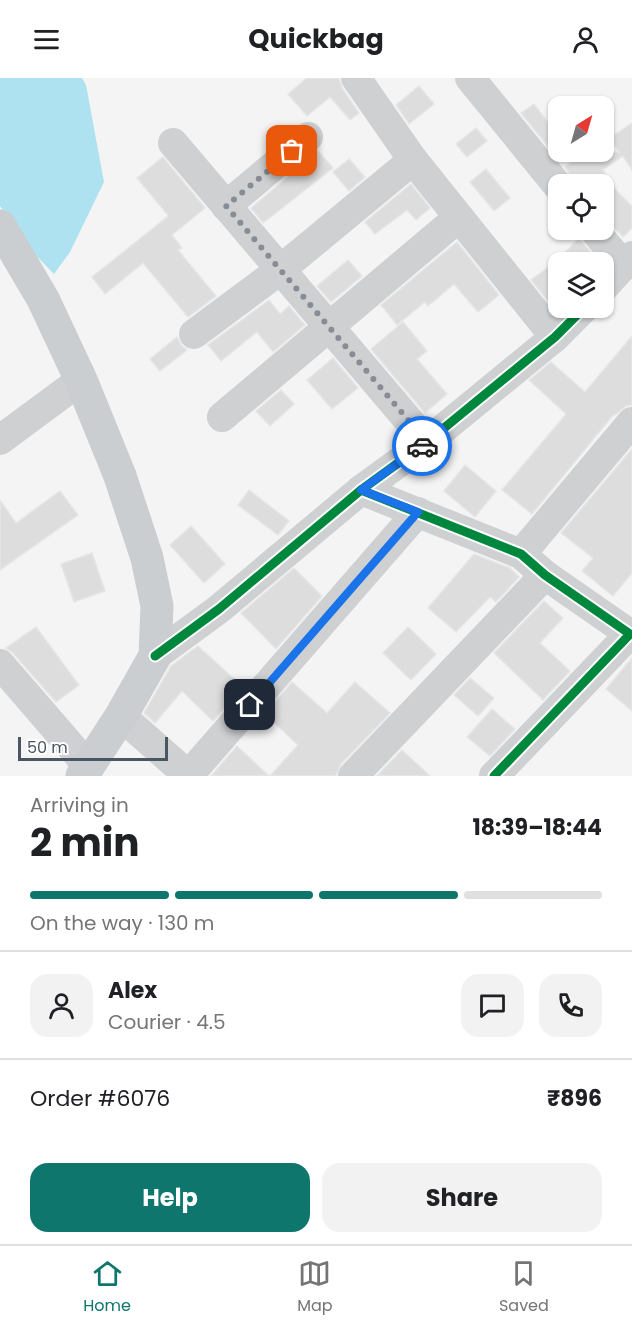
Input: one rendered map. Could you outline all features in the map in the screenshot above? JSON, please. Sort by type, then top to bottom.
[{"type":"main road","points":[[0,226],[43,299],[81,380],[120,476],[147,558],[156,606],[155,656],[122,716],[85,771]]},
{"type":"street","points":[[356,78],[413,160],[555,337]]},
{"type":"street","points":[[470,78],[548,174]]},
{"type":"street","points":[[226,206],[308,137]]},
{"type":"street","points":[[173,143],[427,442]]},
{"type":"street","points":[[194,334],[280,270],[413,160]]},
{"type":"street","points":[[222,417],[458,218]]},
{"type":"street","points":[[605,240],[628,261],[614,276]]},
{"type":"street","points":[[155,656],[219,609],[361,490],[427,442],[555,337],[574,318]]},
{"type":"street","points":[[0,440],[81,380]]},
{"type":"street","points":[[521,554],[632,422]]},
{"type":"street","points":[[361,490],[521,554],[545,575],[629,628],[494,776]]},
{"type":"street","points":[[122,716],[189,776],[418,512]]},
{"type":"street","points":[[353,776],[545,575]]},
{"type":"street","points":[[5,680],[85,771]]},
{"type":"water","points":[[0,78],[82,78],[86,85],[104,182],[70,252],[54,274],[25,244],[0,206]]},
{"type":"building","points":[[307,78],[339,78],[342,88],[359,113],[350,120],[330,97],[307,116],[288,94]]},
{"type":"building","points":[[419,86],[434,104],[409,124],[396,105]]},
{"type":"building","points":[[534,104],[548,123],[548,147],[521,113]]},
{"type":"building","points":[[632,123],[632,170],[623,156],[603,170],[605,174],[569,174],[565,167],[571,162],[614,162],[614,152],[619,152],[614,144],[614,135]]},
{"type":"building","points":[[476,128],[487,141],[467,157],[456,144]]},
{"type":"building","points":[[318,151],[333,168],[263,223],[251,208]]},
{"type":"building","points":[[163,157],[205,208],[172,235],[182,248],[178,250],[216,296],[188,317],[143,263],[105,294],[92,277],[167,217],[168,215],[137,178]]},
{"type":"building","points":[[349,159],[365,177],[349,191],[333,172]]},
{"type":"building","points":[[486,169],[510,198],[494,211],[470,182]]},
{"type":"building","points":[[411,184],[430,208],[416,220],[407,210],[375,234],[365,222]]},
{"type":"building","points":[[614,188],[632,206],[632,228],[623,237],[614,228]]},
{"type":"building","points":[[577,240],[581,240],[591,252],[566,252]]},
{"type":"building","points":[[457,242],[499,295],[478,312],[454,284],[428,306],[425,302],[397,325],[381,305]]},
{"type":"building","points":[[348,260],[362,276],[331,302],[317,286]]},
{"type":"building","points":[[548,267],[548,301],[531,280]]},
{"type":"building","points":[[269,300],[280,314],[289,306],[305,325],[273,352],[257,332],[221,361],[208,345]]},
{"type":"building","points":[[403,322],[427,351],[417,359],[447,394],[425,413],[371,349]]},
{"type":"building","points":[[632,336],[632,405],[614,414],[532,514],[502,490],[566,414],[529,380],[551,362],[585,392]]},
{"type":"building","points":[[177,337],[187,350],[160,371],[150,359]]},
{"type":"building","points":[[333,358],[358,388],[332,409],[307,380]]},
{"type":"building","points":[[281,390],[294,404],[270,426],[256,411]]},
{"type":"building","points":[[632,449],[632,573],[613,596],[582,571],[593,558],[561,533]]},
{"type":"building","points":[[465,465],[496,491],[475,517],[444,491]]},
{"type":"building","points":[[249,490],[289,521],[278,535],[238,505]]},
{"type":"building","points":[[60,491],[78,515],[0,570],[0,500],[16,523]]},
{"type":"building","points":[[191,526],[225,564],[204,583],[170,545]]},
{"type":"building","points":[[92,553],[105,591],[74,602],[61,564]]},
{"type":"building","points":[[474,554],[510,568],[519,577],[496,602],[490,597],[456,632],[428,608]]},
{"type":"building","points":[[294,568],[322,596],[276,649],[241,613]]},
{"type":"building","points":[[544,601],[563,618],[540,643],[570,671],[543,700],[494,653]]},
{"type":"building","points":[[36,627],[79,685],[56,702],[6,648]]},
{"type":"building","points":[[408,627],[436,654],[411,680],[383,653]]},
{"type":"building","points":[[198,646],[243,687],[213,721],[182,691],[155,723],[144,713],[171,666]]},
{"type":"building","points":[[632,658],[632,711],[606,689]]},
{"type":"building","points":[[470,678],[494,698],[478,716],[454,695]]},
{"type":"building","points":[[292,682],[327,713],[355,682],[390,713],[341,764],[336,776],[270,776],[298,745],[265,714]]},
{"type":"building","points":[[492,709],[515,729],[490,756],[467,737]]},
{"type":"building","points":[[237,746],[269,776],[211,776]]},
{"type":"building","points":[[402,750],[430,776],[377,776]]},
{"type":"cycle path","points":[[155,656],[219,609],[361,490],[427,442],[555,337],[574,318]]},
{"type":"cycle path","points":[[361,490],[521,554],[545,575],[630,634],[494,776]]},
{"type":"way so far","points":[[292,151],[226,206],[427,442],[422,446]]},
{"type":"route","points":[[250,705],[418,512],[361,490],[422,446]]}]
